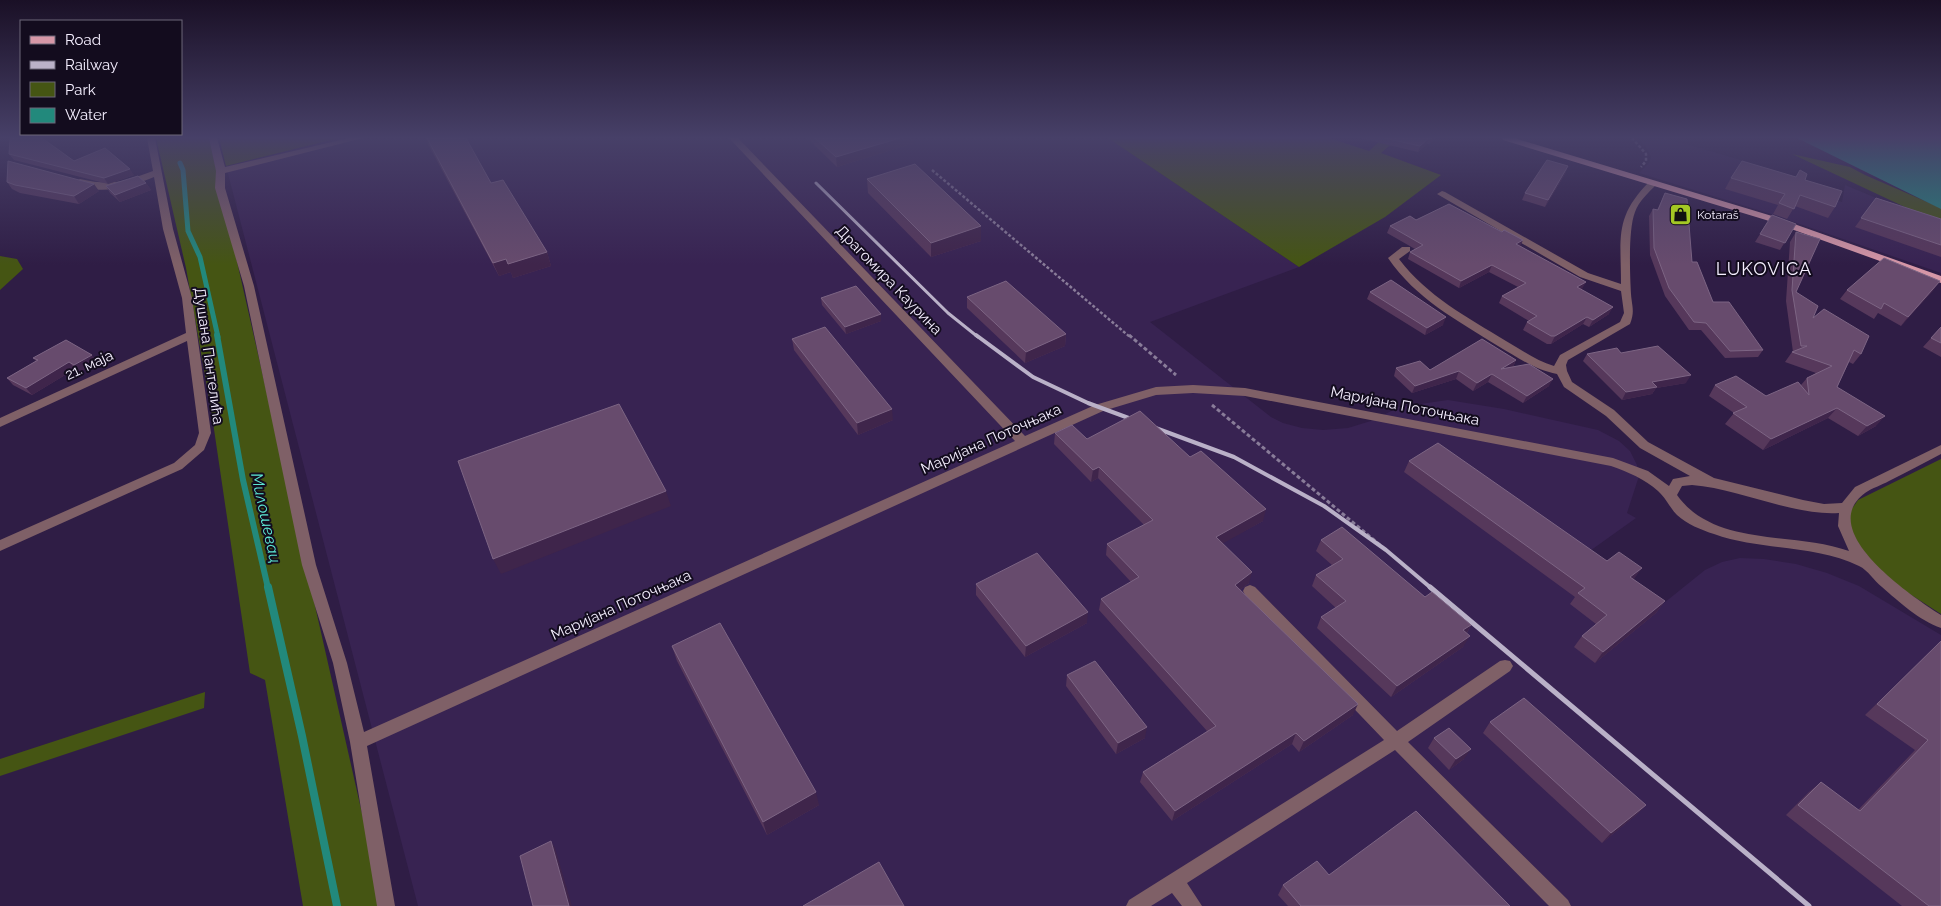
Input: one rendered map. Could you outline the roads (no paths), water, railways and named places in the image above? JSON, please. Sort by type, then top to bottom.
[{"type":"main road","points":[[1645,180],[1769,218],[1941,280]]},
{"type":"street","points":[[75,180],[108,189],[137,180]]},
{"type":"street","name":"Душана Пантелића","points":[[0,546],[178,466],[200,447],[205,433],[187,298],[171,245],[158,180]]},
{"type":"street","points":[[220,180],[220,188],[249,286],[309,565],[340,663],[358,742],[386,906]]},
{"type":"street","name":"Драгомира Каурина","points":[[773,180],[1023,442]]},
{"type":"street","points":[[1653,183],[1639,196],[1630,212],[1626,228],[1626,289],[1629,313],[1625,324],[1564,358],[1560,365],[1561,371],[1568,384],[1610,413],[1644,445],[1712,483]]},
{"type":"street","points":[[1442,194],[1584,275],[1626,289]]},
{"type":"street","points":[[1406,249],[1393,258],[1399,267],[1444,308],[1537,364],[1561,371]]},
{"type":"street","name":"21. маја","points":[[0,423],[192,335]]},
{"type":"street","name":"Маријана Поточњака","points":[[358,742],[1099,408],[1156,391],[1193,389],[1245,392],[1613,462],[1645,475],[1660,484],[1670,495],[1682,514],[1693,522],[1712,530],[1837,552],[1866,563]]},
{"type":"street","points":[[1941,449],[1860,490],[1850,498],[1843,518],[1846,533],[1866,563],[1908,600],[1941,622]]},
{"type":"street","points":[[1670,495],[1678,482],[1688,480],[1712,483],[1819,509],[1845,508]]},
{"type":"street","points":[[1250,591],[1396,741],[1562,906]]},
{"type":"street","points":[[1135,906],[1396,741],[1505,666]]},
{"type":"street","points":[[1174,881],[1193,906]]},
{"type":"water","points":[[1883,180],[1941,180],[1941,209]]},
{"type":"waterway","name":"Милошевац","points":[[184,180],[188,231],[200,257],[218,337]]},
{"type":"waterway","name":"Милошевац","points":[[217,335],[243,480],[268,588]]},
{"type":"waterway","name":"Милошевац","points":[[268,587],[302,736],[337,906]]},
{"type":"railway","points":[[816,183],[948,313],[978,337]]},
{"type":"railway","points":[[976,335],[1033,377],[1088,403],[1234,457],[1324,506],[1386,550],[1431,588]]},
{"type":"railway","points":[[1430,587],[1809,906]]},
{"type":"place","name":"Kotaraš","points":[[1681,215]]},
{"type":"district","name":"LUKOVICA","points":[[1764,268]]}]
